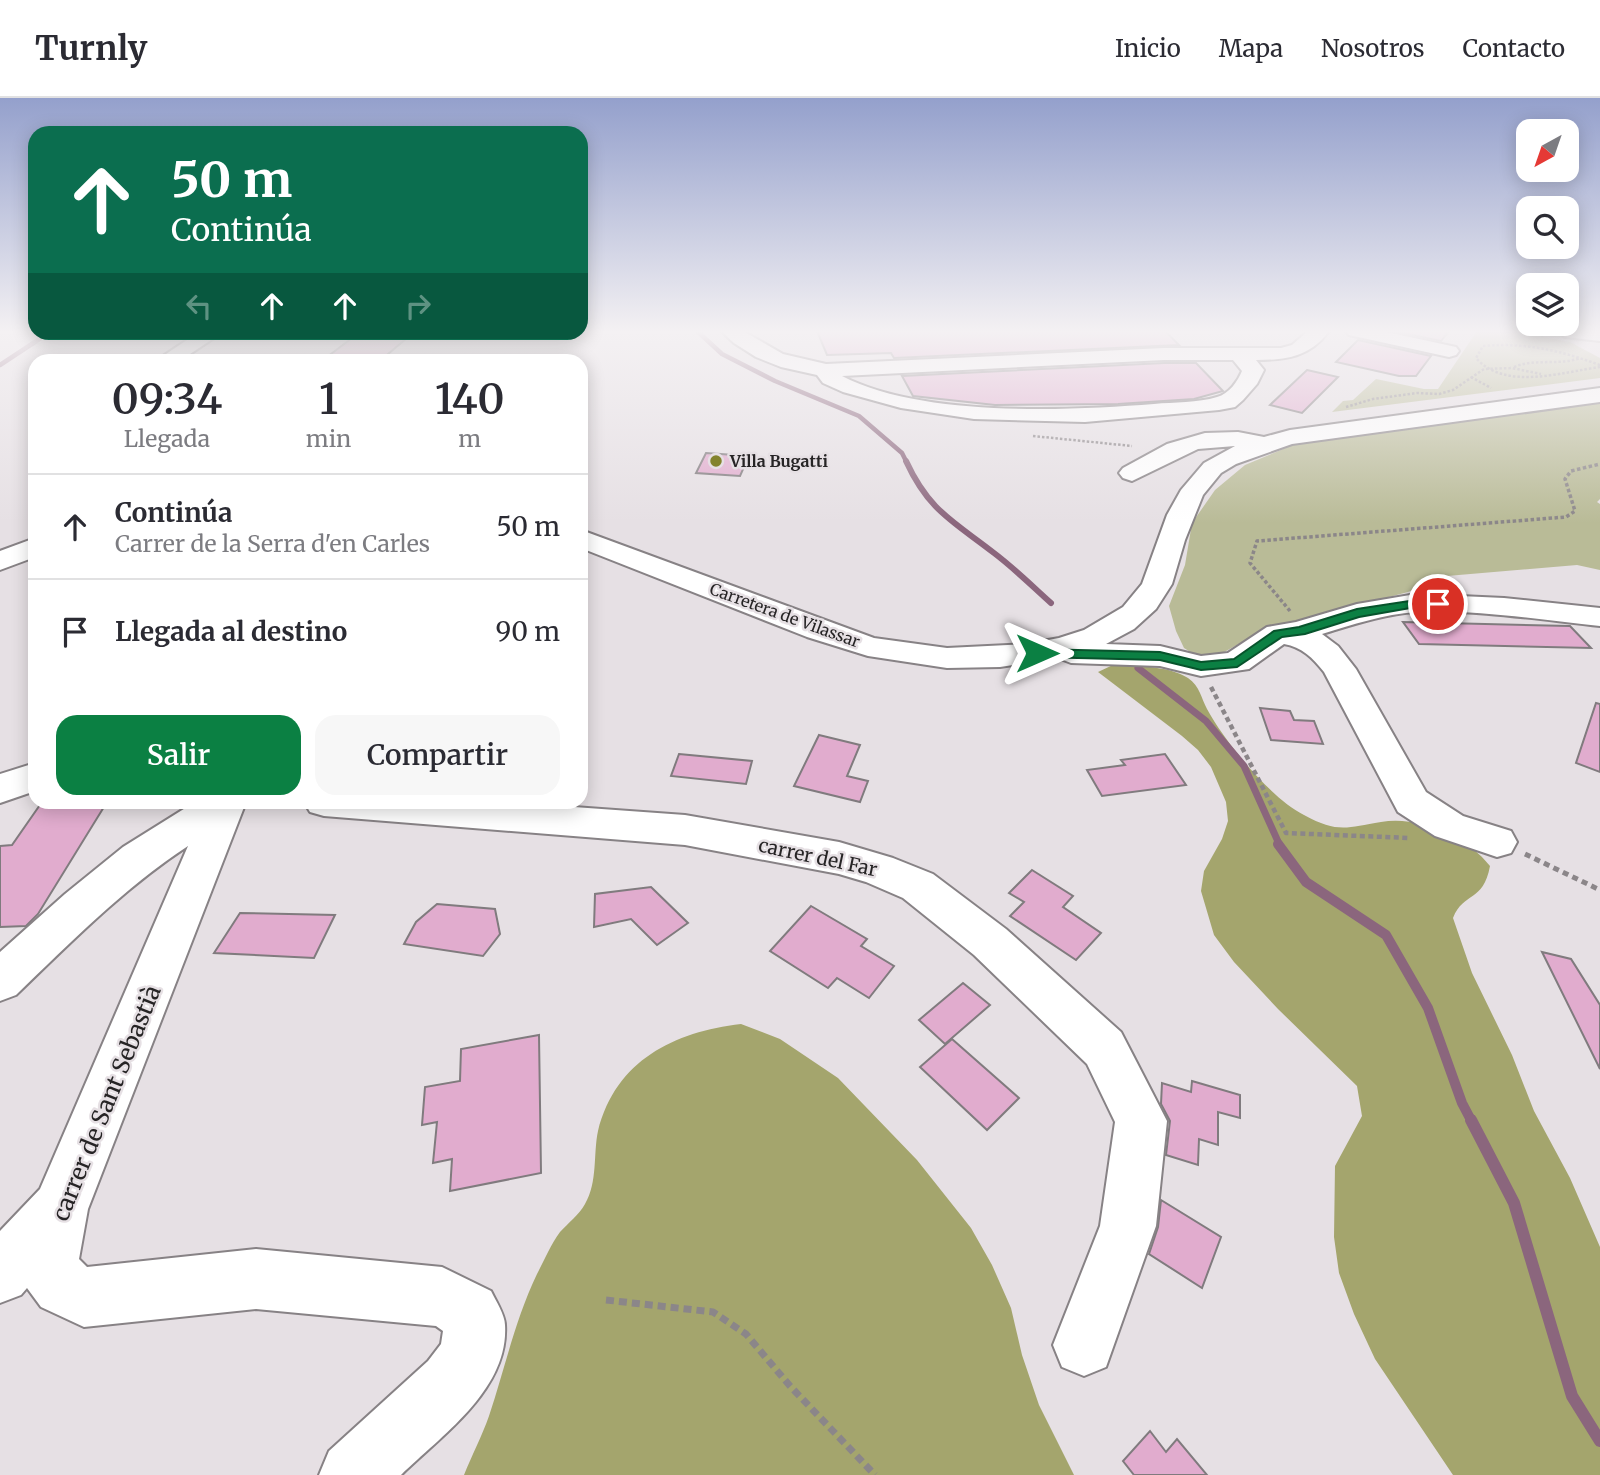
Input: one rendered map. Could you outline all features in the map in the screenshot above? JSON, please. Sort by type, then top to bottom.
[{"type":"street","points":[[882,395],[922,405],[977,412],[1099,414],[1227,402],[1238,395]]},
{"type":"street","name":"Carretera de Vilassar","points":[[588,541],[844,639],[933,657],[987,658],[1037,653],[1077,645],[1113,629],[1139,610],[1155,588],[1185,500],[1207,471],[1225,458],[1290,437],[1598,395]]},
{"type":"street","points":[[1132,473],[1167,451],[1199,441],[1248,439],[1267,443]]},
{"type":"street","points":[[1167,451],[1202,463],[1207,471]]},
{"type":"street","points":[[1155,588],[1160,635],[1174,652],[1201,666]]},
{"type":"street","points":[[1037,653],[1160,656],[1201,666],[1237,662],[1289,632],[1357,613],[1416,603],[1504,607],[1600,617]]},
{"type":"street","points":[[1289,632],[1317,643],[1339,669],[1412,802],[1449,825],[1497,842]]},
{"type":"street","points":[[0,789],[28,779]]},
{"type":"street","points":[[0,981],[80,906],[138,858],[214,809]]},
{"type":"street","name":"carrer de Sant Sebastià","points":[[222,809],[60,1209],[48,1267],[62,1286],[83,1297],[256,1279],[442,1297],[470,1312],[475,1324],[470,1358],[450,1383],[353,1475]]},
{"type":"street","name":"carrer del Far","points":[[414,809],[685,830],[839,858],[878,869],[918,886],[990,942],[1104,1048],[1141,1121],[1128,1226],[1084,1345]]},
{"type":"street","points":[[0,1274],[60,1209]]},
{"type":"path","points":[[1341,408],[1403,395]]},
{"type":"path","points":[[1289,632],[1279,595],[1250,564],[1257,541],[1566,517],[1575,511],[1565,479],[1571,471],[1600,464]]},
{"type":"path","points":[[1201,666],[1286,832],[1418,838]]},
{"type":"path","points":[[1497,842],[1600,890]]},
{"type":"path","points":[[606,1300],[713,1312],[746,1334],[790,1386],[875,1475]]},
{"type":"green space","points":[[1358,395],[1464,395],[1332,412],[1343,401],[1353,400]]},
{"type":"green space","points":[[1600,402],[1600,499],[1597,502],[1600,504],[1600,570],[1577,565],[1447,576],[1408,592],[1264,630],[1217,656],[1200,658],[1184,648],[1169,606],[1185,565],[1192,523],[1215,490],[1245,465],[1293,445]]},
{"type":"green space","points":[[1115,664],[1162,669],[1192,681],[1215,722],[1237,753],[1277,796],[1304,815],[1325,825],[1342,828],[1395,821],[1426,825],[1456,837],[1481,855],[1490,866],[1483,886],[1462,904],[1453,918],[1472,973],[1512,1055],[1534,1111],[1570,1178],[1600,1247],[1600,1475],[1453,1475],[1375,1359],[1339,1273],[1334,1237],[1335,1166],[1362,1116],[1357,1086],[1278,1009],[1234,962],[1214,935],[1201,891],[1204,871],[1222,839],[1228,821],[1226,802],[1211,767],[1198,750],[1098,672]]},
{"type":"green space","points":[[741,1024],[780,1039],[838,1078],[917,1160],[971,1228],[992,1265],[1011,1308],[1022,1355],[1039,1405],[1074,1475],[464,1475],[489,1416],[529,1291],[560,1232],[580,1212],[589,1195],[594,1177],[598,1131],[607,1106],[619,1085],[633,1068],[671,1043],[693,1034]]},
{"type":"building","points":[[1208,395],[1194,399],[1118,404],[995,405],[913,396]]},
{"type":"building","points":[[1280,395],[1320,395],[1302,413],[1270,405]]},
{"type":"building","name":"Villa Bugatti","points":[[706,453],[749,456],[740,476],[696,473]]},
{"type":"building","points":[[1403,622],[1570,626],[1591,648],[1419,644]]},
{"type":"building","points":[[1596,703],[1600,704],[1600,772],[1576,763]]},
{"type":"building","points":[[1260,708],[1290,711],[1294,720],[1314,721],[1323,744],[1271,740]]},
{"type":"building","points":[[819,735],[860,745],[847,776],[868,781],[860,802],[794,786]]},
{"type":"building","points":[[679,754],[752,761],[746,784],[671,776]]},
{"type":"building","points":[[1165,754],[1186,785],[1102,796],[1087,770],[1125,765],[1121,760]]},
{"type":"building","points":[[37,809],[103,809],[38,914],[26,926],[0,927],[0,846],[12,845]]},
{"type":"building","points":[[1032,870],[1073,896],[1063,907],[1101,933],[1076,960],[1010,916],[1024,902],[1009,893]]},
{"type":"building","points":[[651,887],[688,923],[657,945],[631,919],[594,927],[595,894]]},
{"type":"building","points":[[437,904],[495,909],[500,934],[483,956],[404,944],[416,922]]},
{"type":"building","points":[[811,906],[867,939],[861,946],[894,966],[869,998],[837,978],[828,988],[770,951]]},
{"type":"building","points":[[240,913],[335,915],[314,958],[214,953]]},
{"type":"building","points":[[1542,952],[1571,959],[1600,1005],[1600,1069]]},
{"type":"building","points":[[963,983],[990,1005],[945,1044],[919,1020]]},
{"type":"building","points":[[539,1035],[541,1173],[450,1191],[452,1159],[433,1163],[437,1122],[422,1125],[425,1087],[460,1081],[461,1049]]},
{"type":"building","points":[[952,1039],[1019,1098],[987,1130],[920,1067]]},
{"type":"building","points":[[1192,1081],[1240,1095],[1240,1118],[1218,1112],[1218,1145],[1199,1139],[1198,1165],[1166,1155],[1170,1121],[1161,1104],[1162,1083],[1191,1092]]},
{"type":"building","points":[[1161,1200],[1221,1237],[1202,1288],[1149,1254],[1158,1227]]},
{"type":"building","points":[[1150,1431],[1166,1452],[1177,1439],[1207,1475],[1134,1475],[1123,1461]]},
{"type":"waterway","points":[[809,395],[859,416],[902,453],[906,461]]},
{"type":"waterway","points":[[906,461],[924,492],[943,514],[1009,565],[1051,603]]},
{"type":"waterway","points":[[1138,668],[1206,721],[1244,766],[1280,846]]},
{"type":"waterway","points":[[1278,844],[1306,882],[1386,935],[1428,1008],[1462,1103],[1472,1122]]},
{"type":"waterway","points":[[1471,1120],[1514,1203],[1572,1396],[1600,1441]]},
{"type":"place","name":"Villa Bugatti","points":[[716,461]]},
{"type":"route","points":[[1037,653],[1160,656],[1201,666],[1237,662],[1278,634],[1300,631],[1357,613],[1416,603],[1438,604]]}]
